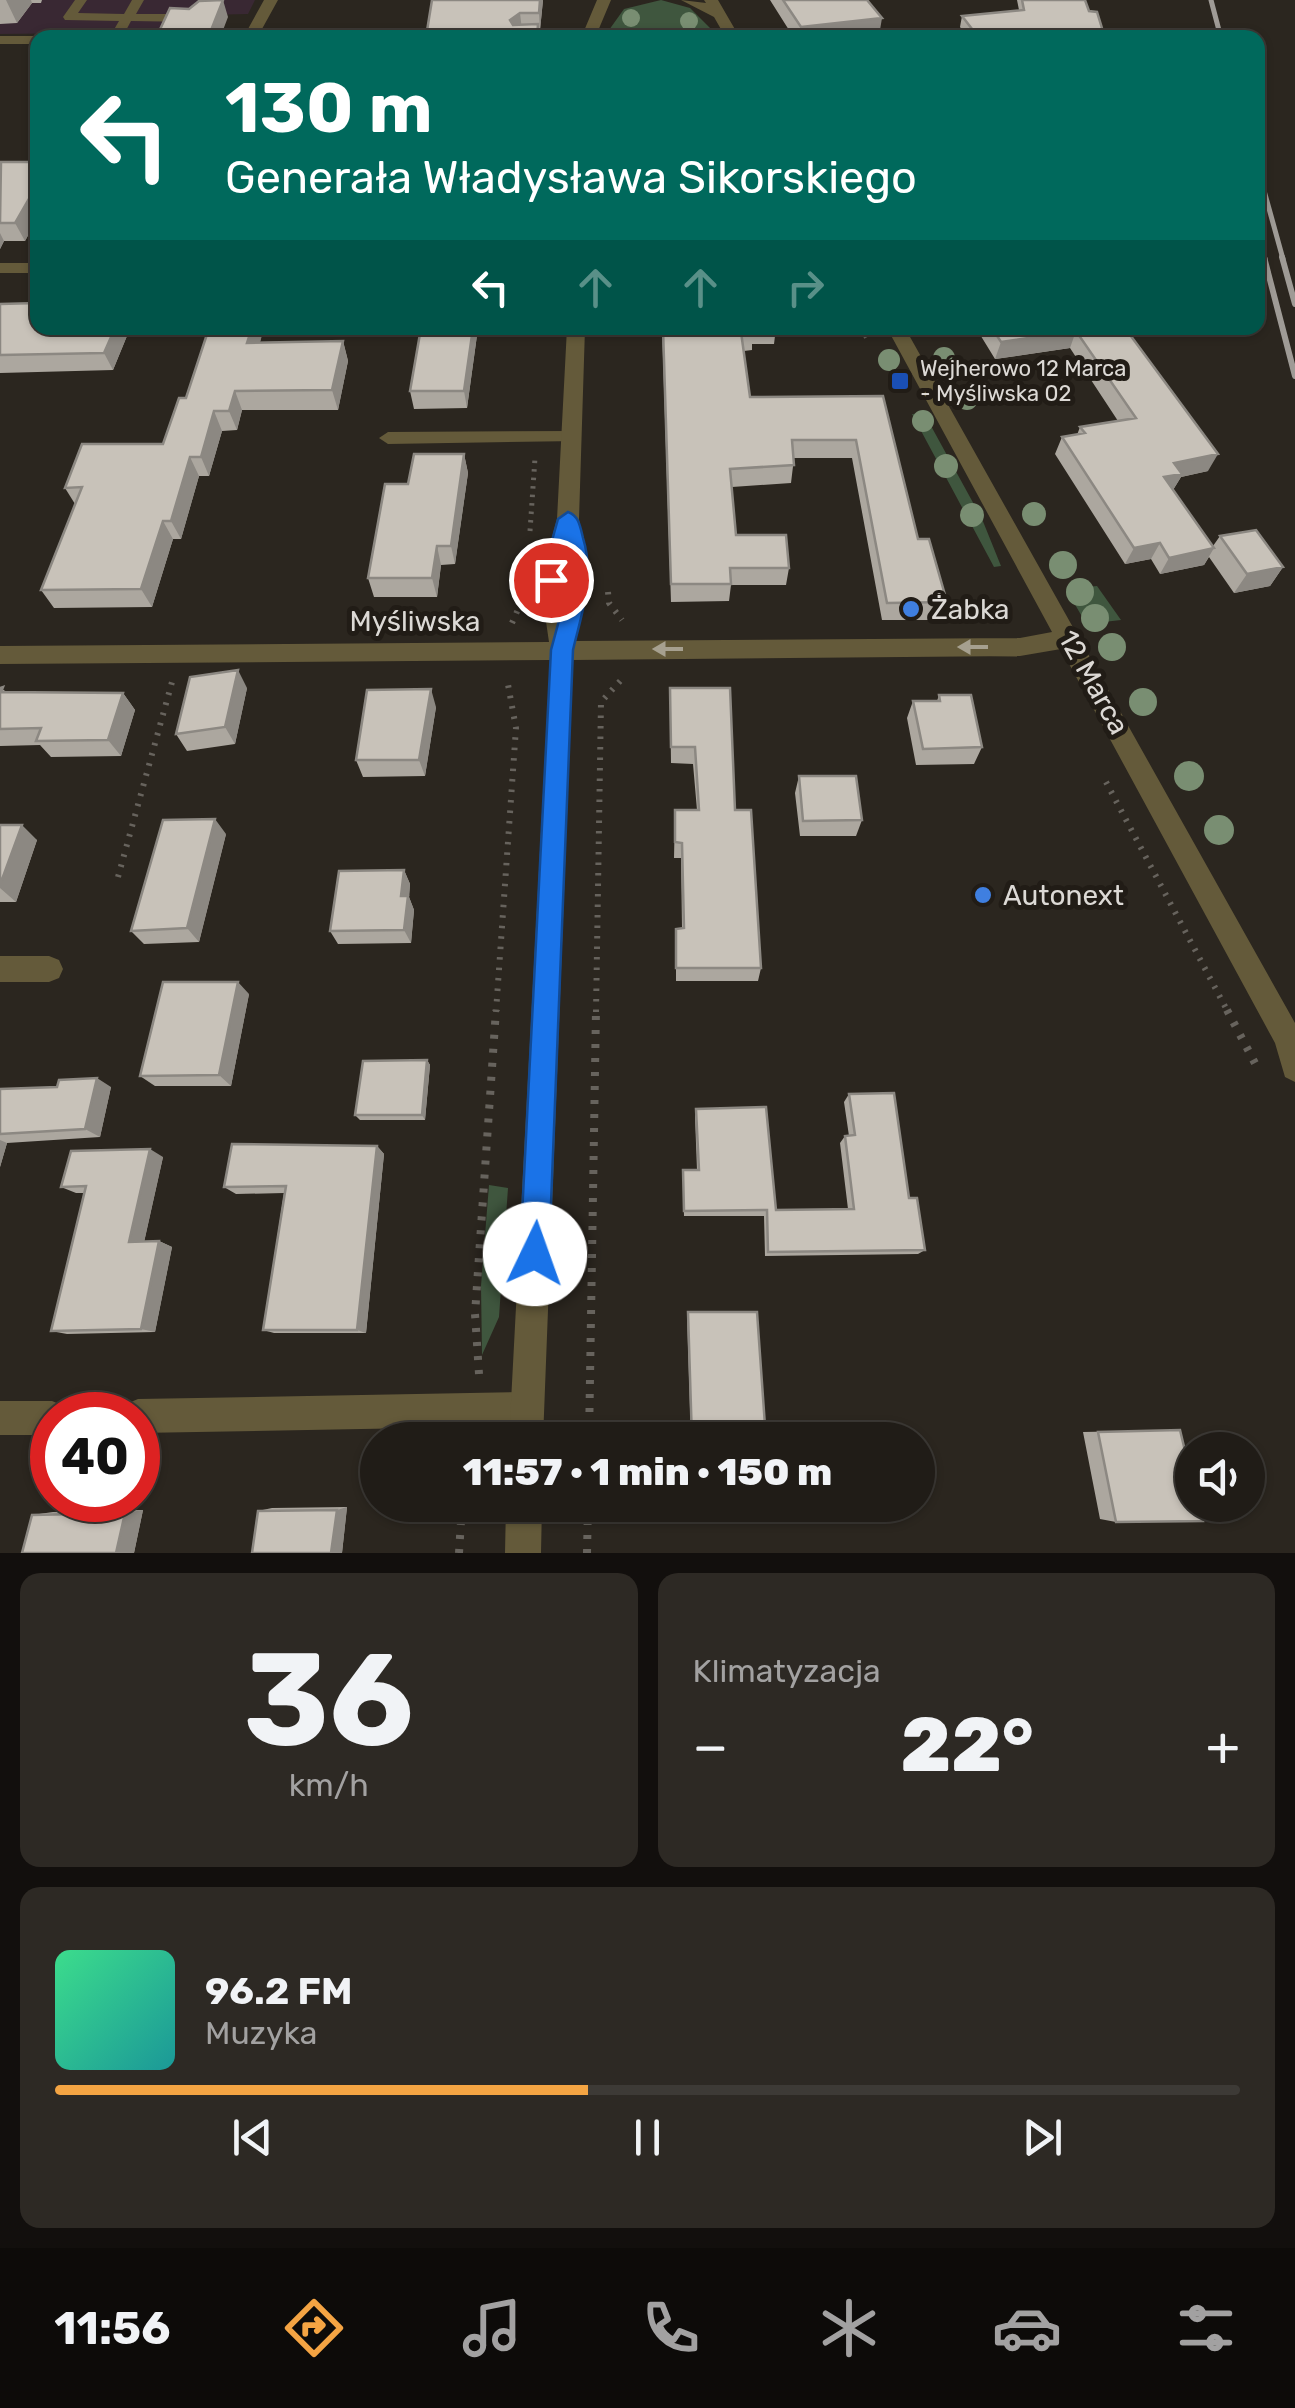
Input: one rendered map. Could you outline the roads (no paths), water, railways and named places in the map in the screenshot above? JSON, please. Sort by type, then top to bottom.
[{"type":"street","points":[[255,30],[272,0]]},
{"type":"street","points":[[591,30],[604,4],[622,0]]},
{"type":"street","points":[[688,0],[714,7],[727,30]]},
{"type":"street","points":[[0,40],[30,40]]},
{"type":"street","points":[[0,268],[30,268]]},
{"type":"street","points":[[527,1422],[562,650],[580,580],[578,554],[568,519],[576,335]]},
{"type":"street","name":"12 Marca","points":[[900,335],[1070,638],[1293,1050]]},
{"type":"street","name":"Myśliwska","points":[[0,655],[1020,647],[1070,638]]},
{"type":"street","points":[[0,969],[49,968]]},
{"type":"street","points":[[160,1416],[474,1410],[519,1422]]},
{"type":"street","points":[[0,1418],[30,1418]]},
{"type":"street","points":[[523,1553],[524,1522]]},
{"type":"lane","points":[[81,0],[70,17],[196,18]]},
{"type":"lane","points":[[121,30],[138,0]]},
{"type":"lane","points":[[388,438],[572,437]]},
{"type":"railway","points":[[1211,0],[1219,30]]},
{"type":"railway","points":[[1265,194],[1283,259]]},
{"type":"railway","points":[[1282,257],[1295,304]]},
{"type":"railway","points":[[1265,261],[1295,376]]},
{"type":"place","name":"Wejherowo 12 Marca - Myśliwska 02","points":[[900,381]]},
{"type":"place","name":"Żabka","points":[[911,609]]},
{"type":"place","name":"Autonext","points":[[983,895]]}]
